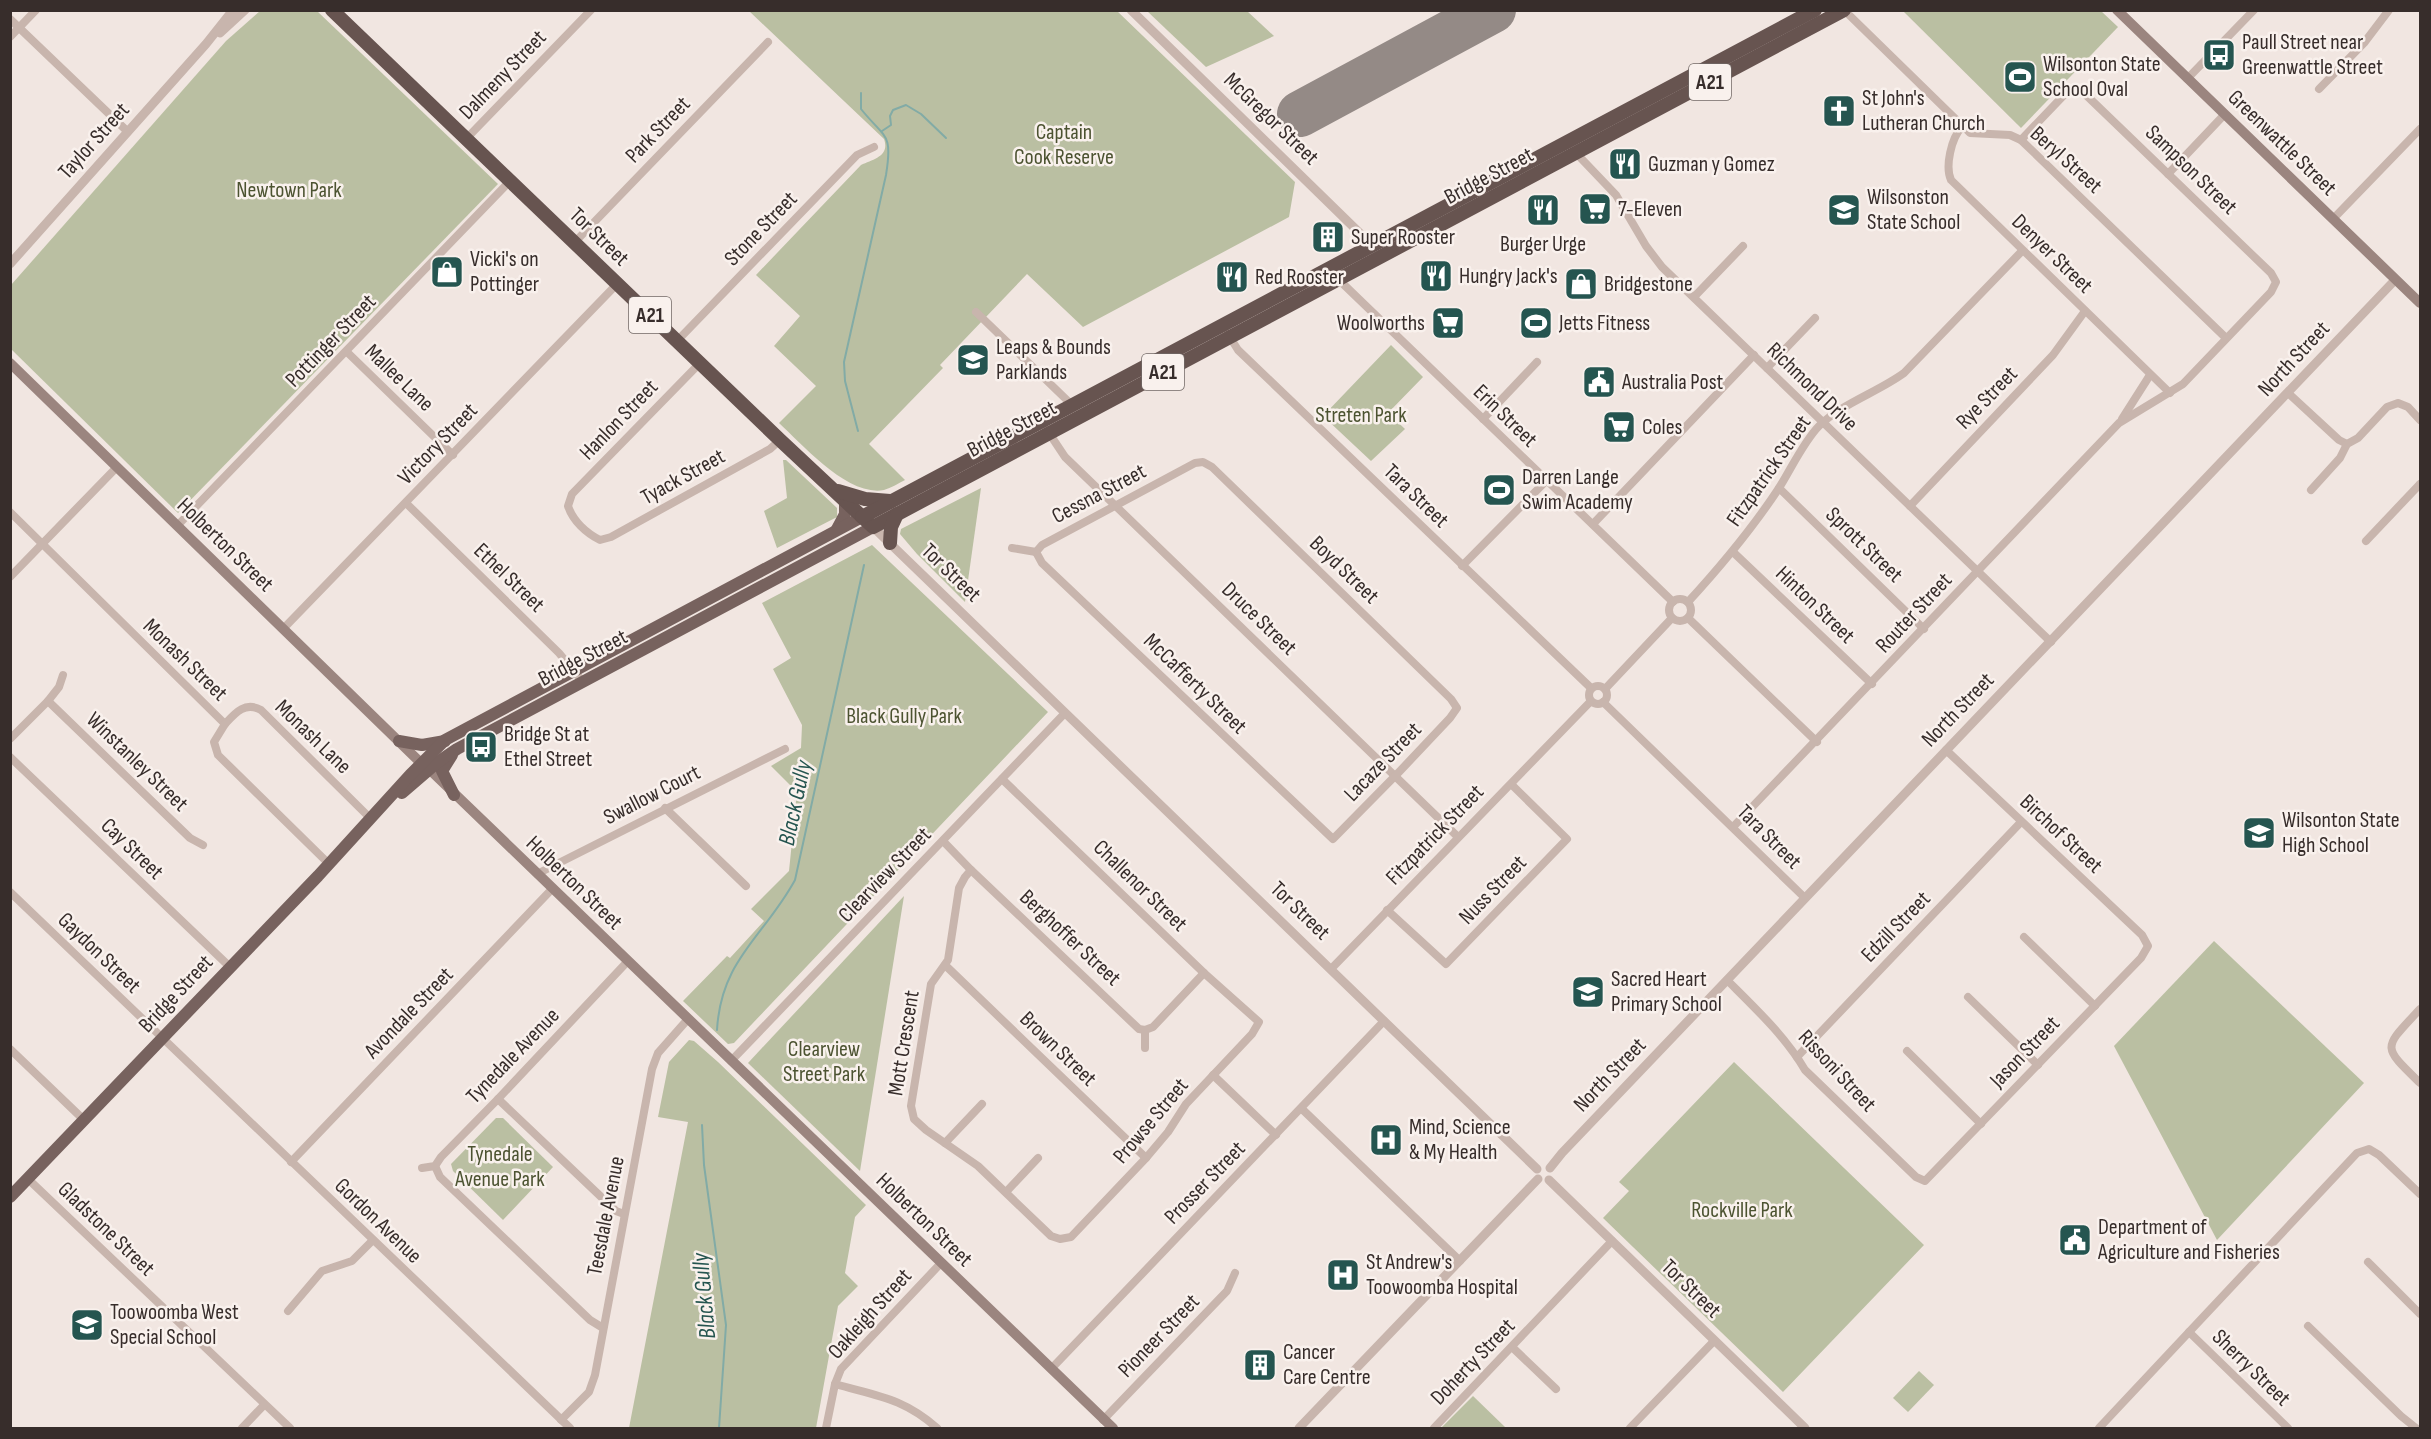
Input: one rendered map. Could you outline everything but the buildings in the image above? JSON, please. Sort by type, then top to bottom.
[{"type":"highway","name":"Tor Street","points":[[332,10],[873,527]]},
{"type":"highway","name":"Bridge Street","points":[[873,527],[894,508],[1042,421],[1383,256],[1815,10]]},
{"type":"highway","name":"Bridge Street","points":[[862,517],[894,508],[1049,434],[1372,245],[1571,148],[1844,10]]},
{"type":"highway","name":"A21","points":[[833,490],[894,508]]},
{"type":"highway","points":[[890,543],[894,508]]},
{"type":"main road","name":"Greenwattle Street","points":[[2117,10],[2421,303]]},
{"type":"main road","name":"Holberton Street","points":[[10,363],[454,795],[1113,1428]]},
{"type":"main road","points":[[837,529],[844,516],[845,501]]},
{"type":"main road","name":"Bridge Street","points":[[10,1197],[371,819],[425,766],[445,740],[862,517]]},
{"type":"main road","name":"Bridge Street","points":[[425,766],[873,527]]},
{"type":"main road","points":[[399,741],[422,745],[445,740]]},
{"type":"main road","points":[[454,795],[442,771],[457,749]]},
{"type":"street","points":[[10,37],[36,10]]},
{"type":"street","name":"Taylor Street","points":[[10,264],[206,44],[233,10]]},
{"type":"street","name":"Taylor Street","points":[[206,44],[245,10]]},
{"type":"street","name":"McGregor Street","points":[[1131,10],[1383,256]]},
{"type":"street","points":[[1844,10],[1962,127]]},
{"type":"street","points":[[2187,79],[2254,10]]},
{"type":"street","points":[[2319,89],[2364,43],[2389,10]]},
{"type":"street","name":"Dalmeny Street","points":[[466,139],[588,12]]},
{"type":"street","points":[[10,19],[128,132]]},
{"type":"street","name":"Park Street","points":[[574,243],[768,42]]},
{"type":"street","name":"Sampson Street","points":[[2021,140],[2065,94],[2076,89],[2086,95],[2271,273],[2276,282]]},
{"type":"street","points":[[2168,174],[2224,114]]},
{"type":"street","name":"Beryl Street","points":[[1962,127],[1970,133],[2010,135],[2021,140],[2226,338]]},
{"type":"street","name":"Denyer Street","points":[[1962,127],[1956,135],[1950,161],[1948,173],[1951,180],[2170,393]]},
{"type":"street","points":[[2333,219],[2421,129]]},
{"type":"street","name":"Stone Street","points":[[677,341],[857,155],[874,147]]},
{"type":"street","name":"Richmond Drive","points":[[1571,148],[1616,195],[1657,261],[2051,642]]},
{"type":"street","name":"Pottinger Street","points":[[178,525],[510,181]]},
{"type":"street","points":[[1694,297],[1743,246]]},
{"type":"street","name":"Fitzpatrick Street","points":[[1688,602],[1733,552],[1779,488],[1818,427],[1836,412],[1883,388],[1904,373],[2022,251]]},
{"type":"street","name":"Erin Street","points":[[1338,279],[1673,602]]},
{"type":"street","name":"North Street","points":[[1550,1168],[2395,280]]},
{"type":"street","name":"Router Street","points":[[2119,423],[2182,384],[2271,292],[2276,282]]},
{"type":"street","name":"Victory Street","points":[[283,629],[617,284]]},
{"type":"street","name":"Rye Street","points":[[1910,506],[2053,355],[2085,311]]},
{"type":"street","points":[[976,312],[1072,405]]},
{"type":"street","points":[[1767,368],[1815,318]]},
{"type":"street","name":"Tara Street","points":[[1226,331],[1238,350],[1591,688]]},
{"type":"street","name":"Mallee Lane","points":[[347,352],[453,455]]},
{"type":"street","points":[[1593,524],[1754,355]]},
{"type":"street","points":[[1483,419],[1537,362]]},
{"type":"street","name":"Hanlon Street","points":[[600,540],[592,536],[572,516],[568,506],[572,494],[700,363]]},
{"type":"street","name":"Router Street","points":[[1733,827],[1817,742],[2119,423],[2150,375]]},
{"type":"street","points":[[2288,393],[2338,440],[2347,444]]},
{"type":"street","points":[[2311,489],[2340,458],[2347,444],[2358,438],[2387,407],[2398,403],[2408,407],[2421,420]]},
{"type":"street","name":"Druce Street","points":[[1042,421],[1065,457],[1458,837]]},
{"type":"street","name":"Tyack Street","points":[[600,540],[611,537],[770,449],[780,440]]},
{"type":"street","name":"Cessna Street","points":[[1012,549],[1036,552],[1042,545],[1195,463],[1203,462]]},
{"type":"street","name":"Boyd Street","points":[[1203,462],[1220,475],[1457,708]]},
{"type":"street","points":[[10,577],[117,467]]},
{"type":"street","points":[[1462,566],[1546,481]]},
{"type":"street","points":[[2366,541],[2421,484]]},
{"type":"street","name":"Sprott Street","points":[[1779,488],[1924,628]]},
{"type":"street","name":"Ethel Street","points":[[406,503],[559,652],[583,682]]},
{"type":"street","name":"Monash Street","points":[[10,512],[225,724],[214,742],[214,749],[218,755],[329,864]]},
{"type":"street","name":"Tor Street","points":[[873,527],[1537,1169]]},
{"type":"street","name":"McCafferty Street","points":[[1036,552],[1042,563],[1332,839]]},
{"type":"street","name":"Hinton Street","points":[[1733,552],[1872,684]]},
{"type":"street","points":[[1680,599],[1688,602],[1691,608],[1688,618],[1682,621],[1672,618],[1669,610],[1673,602],[1680,599]]},
{"type":"street","points":[[1605,689],[1672,618]]},
{"type":"street","points":[[1688,618],[1817,742]]},
{"type":"street","points":[[10,739],[48,701],[59,687],[63,675]]},
{"type":"street","points":[[1596,686],[1605,689],[1607,694],[1603,702],[1597,704],[1591,701],[1588,693],[1591,688],[1596,686]]},
{"type":"street","name":"Winstanley Street","points":[[48,701],[190,838],[203,845]]},
{"type":"street","name":"Fitzpatrick Street","points":[[1331,969],[1591,701]]},
{"type":"street","name":"Tara Street","points":[[1603,702],[1805,898]]},
{"type":"street","name":"Monash Lane","points":[[225,724],[235,713],[246,706],[254,706],[261,710],[371,819]]},
{"type":"street","name":"Lacaze Street","points":[[1332,839],[1395,776],[1457,708]]},
{"type":"street","name":"Clearview Street","points":[[731,1061],[1065,713]]},
{"type":"street","name":"Swallow Court","points":[[537,874],[785,749]]},
{"type":"street","name":"Birchof Street","points":[[1946,750],[2142,936],[2148,946]]},
{"type":"street","name":"Cay Street","points":[[10,757],[230,967]]},
{"type":"street","name":"Challenor Street","points":[[1002,778],[1204,973],[1254,1017]]},
{"type":"street","name":"Nuss Street","points":[[1387,910],[1446,964],[1567,839],[1512,785]]},
{"type":"street","points":[[665,808],[746,886]]},
{"type":"street","name":"Edzill Street","points":[[1797,1056],[2021,822]]},
{"type":"street","points":[[944,840],[971,870]]},
{"type":"street","name":"Mott Crescent","points":[[971,870],[964,877],[959,888],[945,965],[931,984],[911,1106],[914,1119],[978,1166],[1051,1236],[1060,1239]]},
{"type":"street","name":"Berghoffer Street","points":[[971,870],[1139,1029],[1145,1030]]},
{"type":"street","name":"Avondale Street","points":[[291,1162],[552,889]]},
{"type":"street","name":"Gaydon Street","points":[[10,892],[162,1039]]},
{"type":"street","points":[[2024,938],[2095,1006]]},
{"type":"street","name":"Jason Street","points":[[1925,1181],[2141,958],[2148,946]]},
{"type":"street","name":"Tynedale Avenue","points":[[435,1166],[441,1156],[627,962]]},
{"type":"street","name":"Brown Street","points":[[945,965],[1146,1158]]},
{"type":"street","points":[[1145,1048],[1145,1030],[1152,1027],[1204,973]]},
{"type":"street","name":"Rissoni Street","points":[[1726,981],[1767,1020],[1797,1056],[1805,1070],[1916,1177],[1925,1181]]},
{"type":"street","points":[[1968,997],[2038,1065]]},
{"type":"street","points":[[2421,1009],[2395,1036],[2391,1049],[2393,1056],[2421,1083]]},
{"type":"street","name":"Prowse Street","points":[[1060,1239],[1071,1237],[1146,1158],[1168,1132],[1186,1104],[1252,1034],[1259,1022],[1254,1017]]},
{"type":"street","name":"Teesdale Avenue","points":[[561,1420],[589,1392],[595,1375],[652,1069],[658,1053],[688,1020]]},
{"type":"street","name":"Prosser Street","points":[[1051,1369],[1384,1021]]},
{"type":"street","name":"Gordon Avenue","points":[[162,1039],[570,1428]]},
{"type":"street","points":[[10,1049],[84,1120]]},
{"type":"street","points":[[1906,1051],[1981,1124]]},
{"type":"street","points":[[1213,1075],[1276,1135]]},
{"type":"street","points":[[498,1099],[616,1212],[624,1214]]},
{"type":"street","points":[[945,1143],[982,1104]]},
{"type":"street","points":[[1302,1109],[1460,1261]]},
{"type":"street","points":[[2099,1428],[2357,1153],[2369,1149],[2379,1155],[2421,1194]]},
{"type":"street","points":[[1006,1192],[1038,1158]]},
{"type":"street","points":[[422,1168],[435,1166],[440,1177],[590,1320],[603,1328]]},
{"type":"street","points":[[1545,1166],[1550,1168],[1552,1173],[1549,1179],[1542,1181],[1538,1179],[1537,1169],[1545,1166]]},
{"type":"street","name":"Gladstone Street","points":[[28,1179],[290,1428]]},
{"type":"street","points":[[1299,1428],[1538,1179]]},
{"type":"street","name":"Tor Street","points":[[1549,1179],[1805,1428]]},
{"type":"street","points":[[288,1311],[322,1271],[352,1261],[373,1240]]},
{"type":"street","name":"Doherty Street","points":[[1434,1428],[1612,1241]]},
{"type":"street","points":[[2368,1262],[2421,1314]]},
{"type":"street","name":"Oakleigh Street","points":[[826,1428],[835,1384],[841,1369],[941,1263]]},
{"type":"street","name":"Pioneer Street","points":[[1103,1420],[1227,1290],[1235,1273]]},
{"type":"street","points":[[2308,1326],[2416,1428]]},
{"type":"street","name":"Sherry Street","points":[[2189,1332],[2288,1428]]},
{"type":"street","points":[[1630,1428],[1714,1341]]},
{"type":"street","points":[[1512,1347],[1556,1389]]},
{"type":"street","points":[[835,1384],[888,1397],[914,1410],[937,1428]]},
{"type":"street","points":[[242,1428],[264,1404]]},
{"type":"green space","name":"Newtown Park","points":[[260,11],[317,11],[498,184],[178,513],[11,349],[11,285],[226,41]]},
{"type":"green space","name":"Captain Cook Reserve","points":[[749,11],[1117,11],[1295,182],[1289,217],[1083,327],[1027,274],[940,365],[943,368],[869,444],[905,480],[884,490],[870,490],[856,486],[841,478],[813,456],[779,423],[816,386],[774,346],[800,316],[756,275],[861,165],[876,159],[883,153],[884,139]]},
{"type":"green space","points":[[1147,11],[1247,11],[1274,36],[1206,67]]},
{"type":"green space","name":"Wilsonton State School Oval","points":[[1903,11],[2101,11],[2118,27],[2021,128]]},
{"type":"green space","name":"Streten Park","points":[[1391,345],[1423,377],[1388,413],[1405,429],[1371,461],[1323,416]]},
{"type":"green space","points":[[783,460],[786,460],[837,508],[837,517],[777,548],[764,511],[787,498]]},
{"type":"green space","points":[[981,488],[965,602],[900,534],[901,529]]},
{"type":"green space","name":"Black Gully Park","points":[[872,545],[1048,712],[734,1043],[728,1044],[683,1001],[727,956],[730,958],[764,921],[751,909],[789,871],[797,792],[771,766],[801,748],[802,725],[773,669],[791,658],[762,603]]},
{"type":"green space","name":"Clearview Street Park","points":[[904,896],[860,1171],[748,1063]]},
{"type":"green space","points":[[2214,941],[2364,1083],[2217,1240],[2114,1046]]},
{"type":"green space","points":[[689,1040],[694,1041],[718,1062],[866,1205],[855,1217],[845,1273],[858,1286],[838,1306],[816,1428],[629,1428],[688,1122],[658,1117],[669,1062]]},
{"type":"green space","name":"Rockville Park","points":[[1734,1062],[1924,1245],[1783,1392],[1603,1218],[1629,1191],[1619,1182]]},
{"type":"green space","name":"Tynedale Avenue Park","points":[[496,1118],[503,1118],[553,1167],[503,1220],[453,1171],[451,1164]]},
{"type":"green space","points":[[1919,1371],[1934,1385],[1908,1412],[1893,1398]]},
{"type":"green space","points":[[1473,1396],[1506,1428],[1441,1428]]},
{"type":"waterway","points":[[858,431],[845,381],[844,362],[888,161],[885,137],[861,109],[861,93]]},
{"type":"waterway","points":[[882,131],[891,125],[890,116],[893,110],[906,105],[921,114],[946,138]]},
{"type":"waterway","name":"Black Gully","points":[[717,1030],[720,1006],[735,966],[795,880],[864,565]]},
{"type":"waterway","name":"Black Gully","points":[[702,1125],[704,1165],[726,1325],[719,1428]]},
{"type":"runway","points":[[1300,114],[1493,10]]},
{"type":"place","name":"Paull Street near Greenwattle Street","points":[[2219,55]]},
{"type":"place","name":"Wilsonton State School Oval","points":[[2020,77]]},
{"type":"place","name":"St John's Lutheran Church","points":[[1839,111]]},
{"type":"place","name":"Guzman y Gomez","points":[[1625,164]]},
{"type":"place","name":"7-Eleven","points":[[1595,209]]},
{"type":"place","name":"Burger Urge","points":[[1543,210]]},
{"type":"place","name":"Wilsonston State School","points":[[1844,210]]},
{"type":"place","name":"Super Rooster","points":[[1328,237]]},
{"type":"place","name":"Vicki's on Pottinger","points":[[447,272]]},
{"type":"place","name":"Hungry Jack's","points":[[1436,276]]},
{"type":"place","name":"Red Rooster","points":[[1232,277]]},
{"type":"place","name":"Bridgestone","points":[[1581,284]]},
{"type":"place","name":"Woolworths","points":[[1448,323]]},
{"type":"place","name":"Jetts Fitness","points":[[1536,323]]},
{"type":"place","name":"Leaps & Bounds Parklands","points":[[973,360]]},
{"type":"place","name":"Australia Post","points":[[1599,382]]},
{"type":"place","name":"Coles","points":[[1619,427]]},
{"type":"place","name":"Darren Lange Swim Academy","points":[[1499,490]]},
{"type":"place","name":"Bridge St at Ethel Street","points":[[481,747]]},
{"type":"place","name":"Wilsonton State High School","points":[[2259,833]]},
{"type":"place","name":"Sacred Heart Primary School","points":[[1588,992]]},
{"type":"place","name":"Mind, Science & My Health","points":[[1386,1140]]},
{"type":"place","name":"Department of Agriculture and Fisheries","points":[[2075,1240]]},
{"type":"place","name":"St Andrew's Toowoomba Hospital","points":[[1343,1275]]},
{"type":"place","name":"Toowoomba West Special School","points":[[87,1325]]},
{"type":"place","name":"Cancer Care Centre","points":[[1260,1365]]}]
